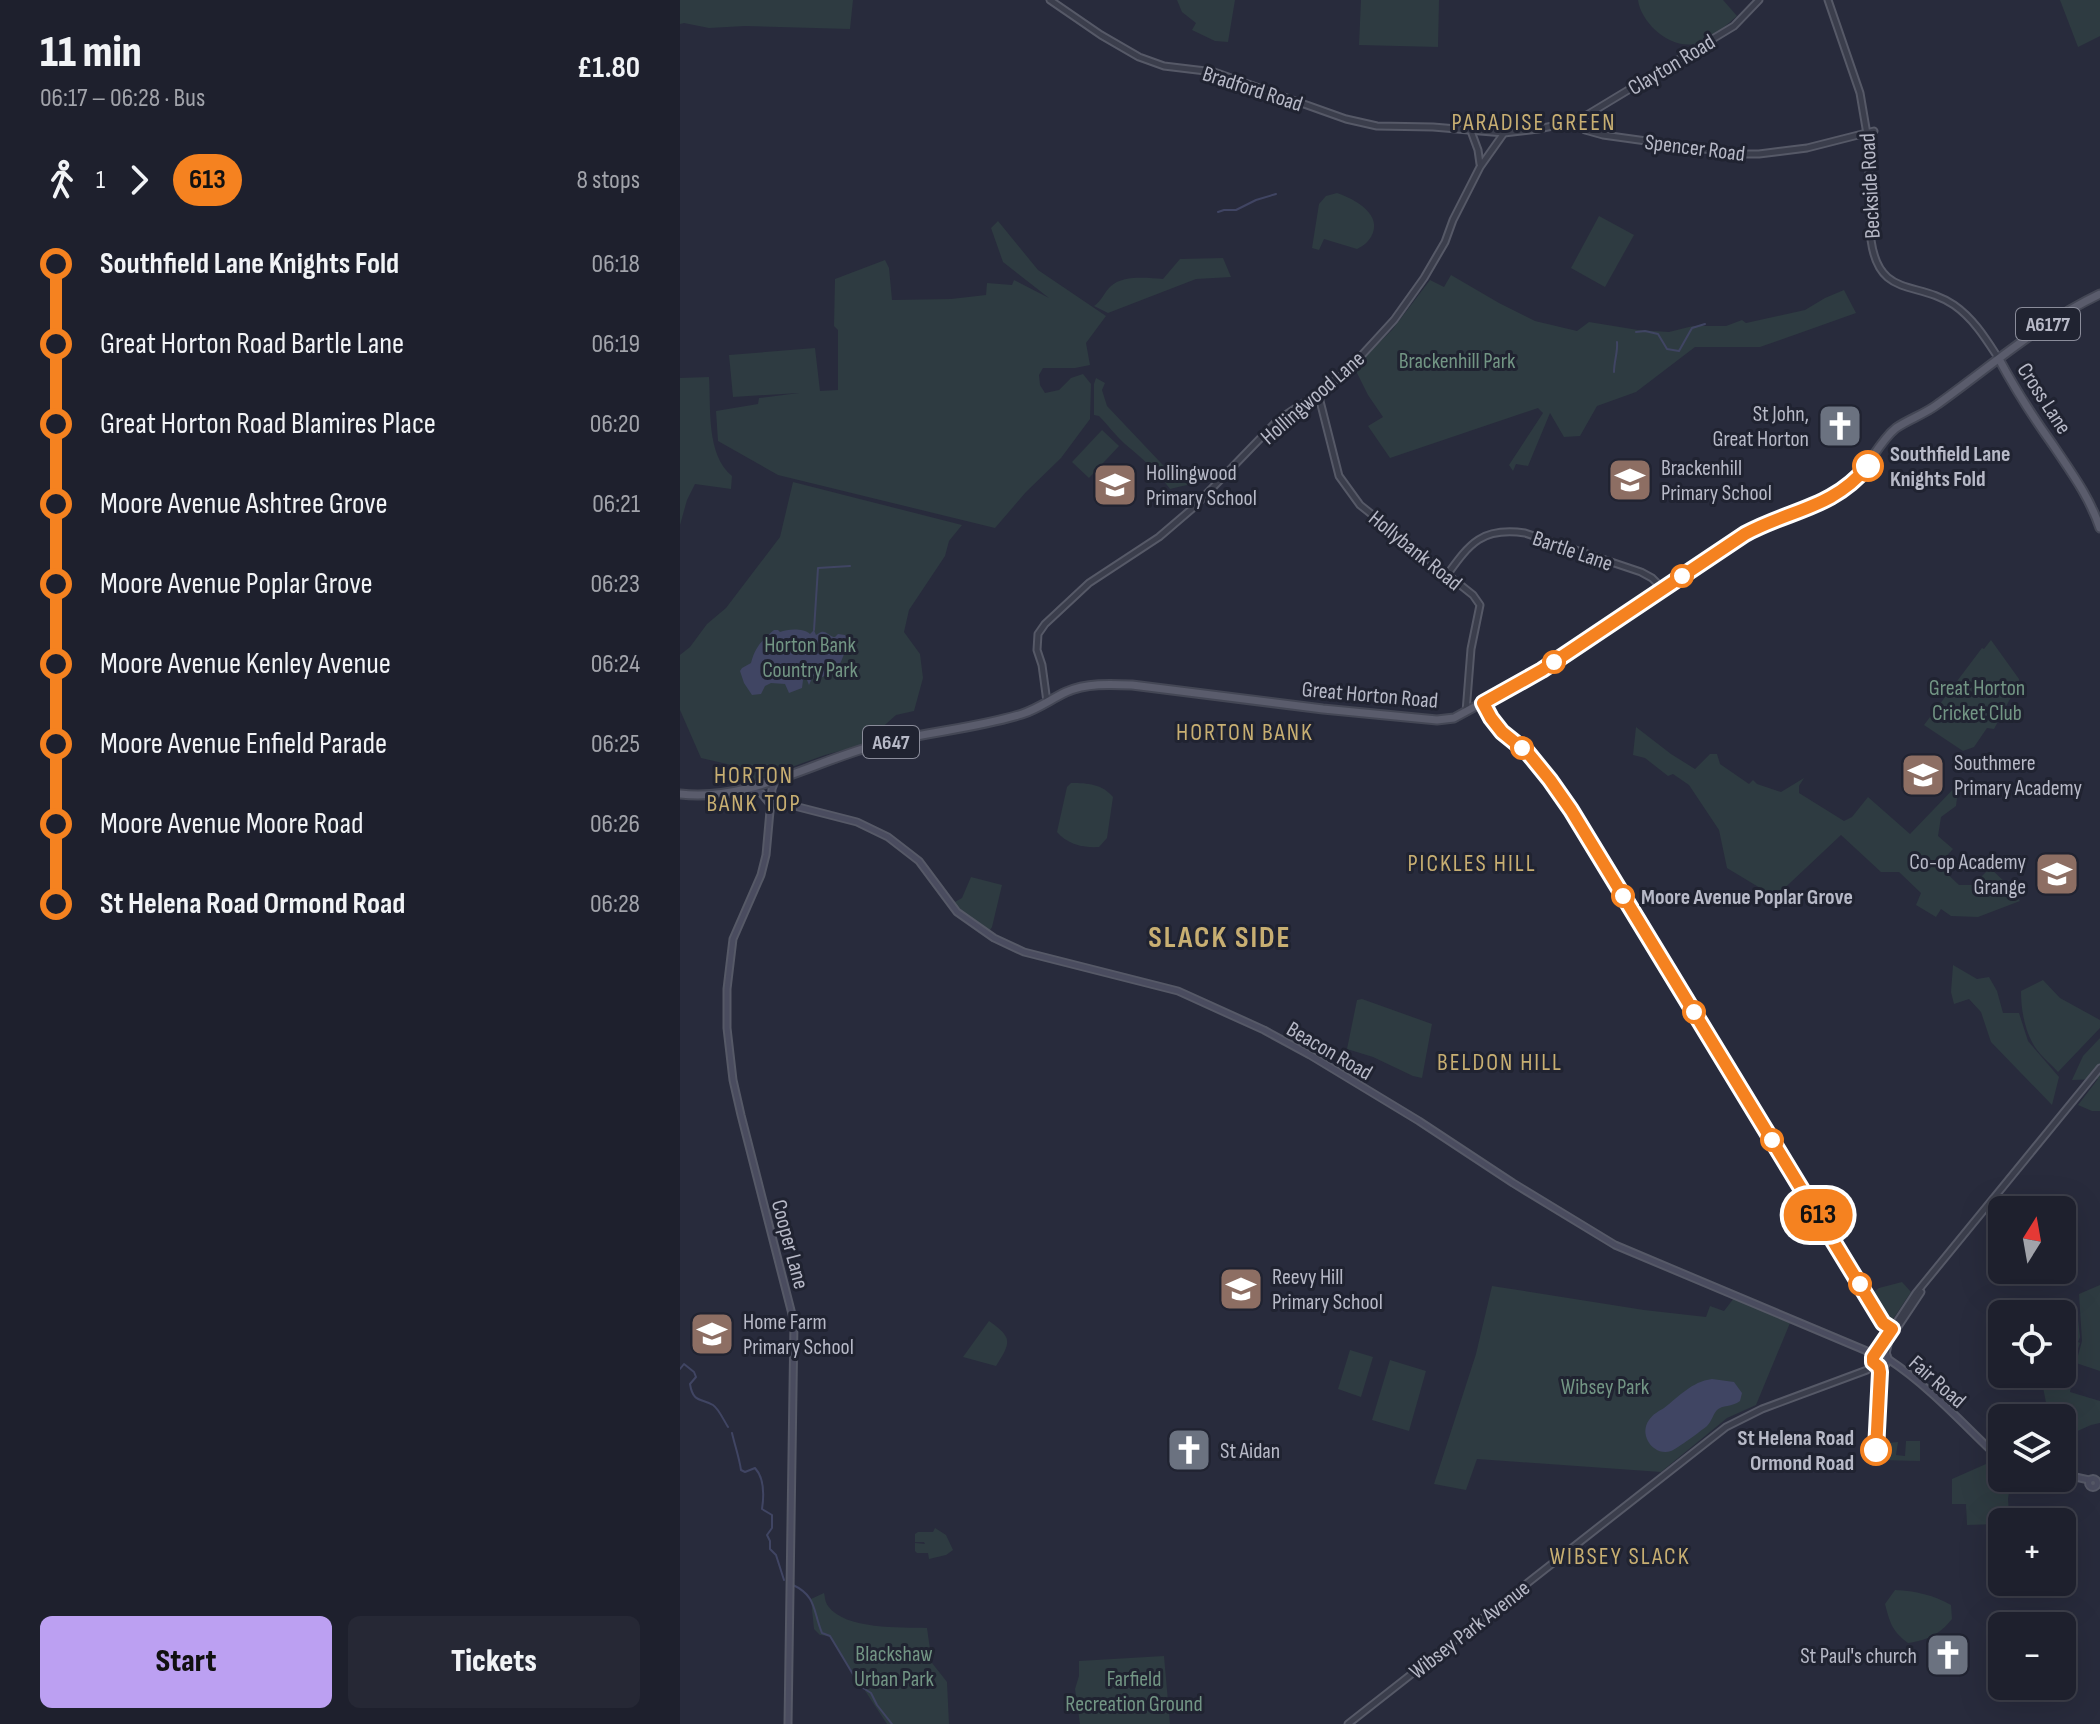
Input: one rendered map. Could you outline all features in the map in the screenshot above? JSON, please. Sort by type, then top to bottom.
[{"type":"main road","name":"Great Horton Road","points":[[680,794],[713,794],[764,784],[874,745],[1019,715],[1081,687],[1132,685],[1410,718],[1454,718],[1542,670],[1760,525],[1832,498],[1857,479],[1898,426],[1929,410],[2035,331],[2100,294]]},
{"type":"main road","name":"Cross Lane","points":[[1999,359],[2087,496],[2100,528]]},
{"type":"main road","points":[[771,802],[773,783],[777,779]]},
{"type":"main road","name":"Cooper Lane","points":[[764,784],[771,802],[766,855],[761,875],[733,939],[727,989],[727,1029],[741,1115],[794,1322],[788,1724]]},
{"type":"main road","points":[[747,788],[761,793],[771,802]]},
{"type":"main road","name":"Beacon Road","points":[[771,802],[857,822],[888,837],[919,861],[957,912],[994,938],[1024,952],[1178,991],[1262,1029],[1419,1121],[1615,1245],[1887,1357]]},
{"type":"main road","points":[[1876,1353],[1872,1359],[1875,1365],[1883,1366],[1887,1357]]},
{"type":"main road","name":"Fair Road","points":[[1887,1357],[1988,1447]]},
{"type":"main road","points":[[2076,1477],[2089,1480],[2089,1485],[2093,1487],[2099,1480]]},
{"type":"street","name":"Bradford Road","points":[[1050,0],[1130,52],[1164,66],[1214,72],[1325,112],[1377,126],[1471,131]]},
{"type":"street","name":"Clayton Road","points":[[1577,121],[1734,26],[1759,0]]},
{"type":"street","name":"Beckside Road","points":[[1828,0],[1855,75],[1866,132],[1871,240],[1879,268],[1893,282],[1952,303],[1975,324],[1999,359]]},
{"type":"street","points":[[1480,167],[1471,131],[1504,133],[1577,121]]},
{"type":"street","name":"Spencer Road","points":[[1577,121],[1585,130],[1603,135],[1740,154],[1807,148],[1874,131]]},
{"type":"street","name":"Hollingwood Lane","points":[[1047,702],[1037,650],[1038,634],[1045,624],[1089,583],[1159,537],[1194,507],[1278,420],[1350,368],[1414,293],[1445,242],[1480,167],[1504,133]]},
{"type":"street","name":"Hollybank Road","points":[[1318,393],[1339,476],[1351,494],[1360,505],[1473,595],[1480,605],[1471,649],[1466,712]]},
{"type":"street","name":"Bartle Lane","points":[[1447,575],[1465,550],[1484,535],[1510,531],[1525,533],[1641,572],[1663,589]]},
{"type":"street","points":[[1483,703],[1502,732],[1528,753],[1571,810],[1883,1323],[1892,1329]]},
{"type":"street","points":[[1887,1357],[1889,1340],[1923,1287],[2100,1068]]},
{"type":"street","points":[[1876,1353],[1923,1287]]},
{"type":"street","name":"Wibsey Park Avenue","points":[[1348,1724],[1726,1427],[1762,1409],[1875,1365]]},
{"type":"green space","points":[[680,0],[853,0],[850,29],[709,28],[680,24]]},
{"type":"green space","points":[[1177,0],[1235,0],[1228,42],[1215,41],[1192,30],[1196,23],[1182,12]]},
{"type":"green space","points":[[1361,0],[1439,0],[1438,47],[1359,45]]},
{"type":"green space","points":[[1638,0],[1723,0],[1737,16],[1705,40],[1685,44],[1658,32],[1640,9]]},
{"type":"green space","points":[[2060,0],[2100,0],[2100,36],[2078,47]]},
{"type":"green space","points":[[1337,193],[1352,199],[1371,215],[1374,229],[1371,237],[1357,249],[1324,239],[1319,250],[1312,248],[1319,204],[1326,196]]},
{"type":"green space","points":[[1599,216],[1634,235],[1605,287],[1571,268]]},
{"type":"green space","points":[[998,221],[1038,270],[1106,316],[1086,343],[1090,365],[1043,368],[1039,375],[1045,393],[1059,390],[1071,378],[1083,374],[1091,384],[1090,419],[1061,458],[995,528],[778,475],[718,441],[716,411],[758,404],[759,398],[799,393],[733,397],[729,355],[815,348],[820,391],[838,390],[835,279],[885,260],[889,268],[892,300],[986,295],[987,283],[1012,285],[1014,280],[1049,298],[1003,262],[991,228]]},
{"type":"green space","points":[[1223,258],[1231,277],[1196,279],[1108,313],[1094,306],[1116,282],[1136,278],[1163,279],[1180,259]]},
{"type":"green space","name":"Brackenhill Park","points":[[1451,275],[1535,321],[1577,331],[1589,322],[1669,332],[1693,326],[1726,326],[1742,320],[1746,323],[1805,310],[1844,290],[1856,313],[1760,347],[1695,347],[1636,392],[1597,406],[1580,436],[1564,437],[1550,413],[1528,466],[1516,464],[1513,471],[1509,465],[1543,413],[1538,408],[1390,458],[1368,426],[1383,417],[1354,367],[1392,330],[1430,280],[1444,287]]},
{"type":"green space","points":[[709,377],[714,444],[724,467],[732,476],[731,489],[695,484],[680,525],[680,378]]},
{"type":"green space","points":[[1096,378],[1105,383],[1102,390],[1107,406],[1178,481],[1191,484],[1170,489],[1099,416],[1094,415]]},
{"type":"green space","points":[[1102,430],[1119,446],[1089,478],[1072,462]]},
{"type":"green space","name":"Horton Bank Country Park","points":[[793,482],[962,525],[949,541],[945,556],[909,610],[904,632],[920,654],[923,678],[914,711],[896,715],[877,732],[877,741],[825,755],[750,782],[749,769],[701,758],[680,710],[680,655],[726,608],[780,537]]},
{"type":"green space","name":"Great Horton Cricket Club","points":[[1991,640],[2019,682],[1994,729],[1987,728],[1974,747],[1963,751],[1924,725]]},
{"type":"green space","points":[[1636,727],[1695,769],[1710,754],[1717,754],[1720,764],[1749,784],[1753,780],[1781,792],[1804,778],[1799,793],[1844,821],[1852,817],[1868,797],[1910,834],[1959,783],[1956,806],[1941,817],[1938,836],[1953,849],[1938,865],[1959,885],[1973,885],[1990,868],[2020,901],[1978,917],[1951,916],[1941,909],[1936,917],[1916,905],[1921,893],[1899,872],[1881,872],[1841,835],[1775,897],[1727,868],[1719,830],[1689,785],[1673,774],[1668,776],[1645,758],[1633,755]]},
{"type":"green space","points":[[1071,783],[1094,785],[1113,797],[1107,838],[1099,847],[1076,844],[1057,832],[1067,787]]},
{"type":"green space","points":[[971,877],[1002,885],[990,930],[970,919],[953,903],[962,898]]},
{"type":"green space","points":[[1953,965],[1977,979],[1989,977],[2003,1013],[2019,1013],[2028,1041],[2059,1077],[2052,1105],[1991,1042],[1981,1012],[1969,999],[1954,1004],[1951,992]]},
{"type":"green space","points":[[2043,980],[2060,998],[2100,1020],[2100,1028],[2058,1072],[2034,1046],[2022,1011],[2021,991]]},
{"type":"green space","points":[[1362,999],[1432,1024],[1422,1078],[1347,1049],[1357,1000]]},
{"type":"green space","points":[[2100,1038],[2100,1111],[2092,1111],[2078,1105],[2098,1079],[2072,1080],[2083,1056]]},
{"type":"green space","points":[[1902,1282],[1911,1292],[1893,1319],[1887,1319],[1873,1292]]},
{"type":"green space","points":[[2100,1285],[2100,1371],[2076,1363],[2082,1341],[2079,1294]]},
{"type":"green space","name":"Wibsey Park","points":[[1492,1286],[1706,1317],[1710,1306],[1724,1311],[1734,1298],[1790,1323],[1756,1405],[1727,1418],[1661,1472],[1477,1459],[1466,1490],[1434,1484],[1476,1354]]},
{"type":"green space","points":[[2076,1309],[2078,1342],[2076,1354]]},
{"type":"green space","points":[[989,1321],[1006,1336],[1007,1341],[996,1366],[963,1357]]},
{"type":"green space","points":[[730,1323],[733,1345],[693,1351],[690,1329]]},
{"type":"green space","points":[[1350,1350],[1373,1357],[1361,1397],[1338,1389]]},
{"type":"green space","points":[[1390,1360],[1426,1371],[1409,1431],[1372,1420]]},
{"type":"green space","points":[[2043,1388],[2071,1388],[2070,1392],[2100,1401],[2100,1423],[2076,1432],[2076,1404],[2046,1404]]},
{"type":"green space","points":[[1880,1439],[1886,1443],[1887,1450],[1887,1443],[1898,1442],[1896,1455],[1905,1456],[1906,1441],[1920,1441],[1920,1461],[1879,1460]]},
{"type":"green space","points":[[1986,1464],[1988,1492],[2009,1492],[2009,1508],[1988,1508],[1988,1524],[1967,1525],[1966,1504],[1952,1504],[1952,1479]]},
{"type":"green space","points":[[935,1528],[946,1535],[953,1550],[929,1559],[928,1553],[915,1551],[915,1543],[925,1544],[915,1542],[915,1534],[933,1532]]},
{"type":"green space","points":[[1895,1590],[1924,1594],[1951,1605],[1952,1619],[1933,1636],[1908,1643],[1892,1626],[1885,1604]]},
{"type":"green space","name":"Blackshaw Urban Park","points":[[824,1593],[828,1606],[847,1619],[874,1626],[927,1628],[932,1663],[947,1682],[949,1724],[887,1724],[829,1636],[820,1635],[814,1629],[811,1599]]},
{"type":"green space","name":"Farfield Recreation Ground","points":[[1164,1656],[1170,1724],[1080,1724],[1075,1689],[1079,1661]]},
{"type":"water","points":[[774,630],[800,630],[810,634],[814,630],[816,635],[823,632],[835,637],[845,635],[851,647],[846,648],[834,670],[819,679],[813,676],[809,685],[807,680],[803,680],[802,688],[789,693],[785,684],[771,683],[765,686],[761,694],[752,695],[740,671],[751,663],[760,644]]},
{"type":"water","points":[[1712,1379],[1734,1382],[1742,1393],[1740,1401],[1719,1408],[1707,1426],[1674,1450],[1665,1452],[1654,1448],[1645,1432],[1654,1414],[1692,1386]]},
{"type":"waterway","points":[[1218,212],[1236,210],[1276,194]]},
{"type":"waterway","points":[[1636,332],[1658,334],[1667,349],[1679,351],[1692,328],[1705,324]]},
{"type":"waterway","points":[[1614,372],[1617,342]]},
{"type":"waterway","points":[[814,630],[818,568],[850,566]]},
{"type":"waterway","points":[[680,1369],[684,1364],[694,1372],[696,1377],[690,1384],[693,1394],[715,1407],[728,1427]]},
{"type":"waterway","points":[[732,1433],[741,1470],[745,1472],[755,1468],[761,1477],[762,1509],[772,1515],[772,1528],[767,1535],[770,1549],[776,1555],[784,1580]]},
{"type":"waterway","points":[[793,1585],[810,1599],[822,1633],[830,1636],[860,1686],[871,1693],[892,1724]]},
{"type":"bus line","name":"613","points":[[1868,466],[1857,479],[1832,498],[1760,525],[1542,670],[1483,703],[1502,732],[1528,753],[1571,810],[1883,1323],[1892,1329],[1873,1357],[1880,1372],[1876,1450]]},
{"type":"place","name":"St John, Great Horton","points":[[1840,426]]},
{"type":"place","name":"Southfield Lane Knights Fold","points":[[1868,466]]},
{"type":"place","name":"Brackenhill Primary School","points":[[1630,480]]},
{"type":"place","name":"Hollingwood Primary School","points":[[1115,485]]},
{"type":"place","name":"Southmere Primary Academy","points":[[1923,775]]},
{"type":"place","name":"Co-op Academy Grange","points":[[2057,874]]},
{"type":"place","name":"Moore Avenue Poplar Grove","points":[[1623,896]]},
{"type":"place","name":"Reevy Hill Primary School","points":[[1241,1289]]},
{"type":"place","name":"Home Farm Primary School","points":[[712,1334]]},
{"type":"place","name":"St Aidan","points":[[1189,1450]]},
{"type":"place","name":"St Helena Road Ormond Road","points":[[1876,1450]]},
{"type":"place","name":"St Paul's church","points":[[1948,1655]]},
{"type":"district","name":"PARADISE GREEN","points":[[1534,122]]},
{"type":"district","name":"HORTON BANK","points":[[1245,732]]},
{"type":"district","name":"HORTON BANK TOP","points":[[754,789]]},
{"type":"district","name":"PICKLES HILL","points":[[1472,863]]},
{"type":"district","name":"SLACK SIDE","points":[[1220,937]]},
{"type":"district","name":"BELDON HILL","points":[[1500,1062]]},
{"type":"district","name":"WIBSEY SLACK","points":[[1620,1556]]}]
